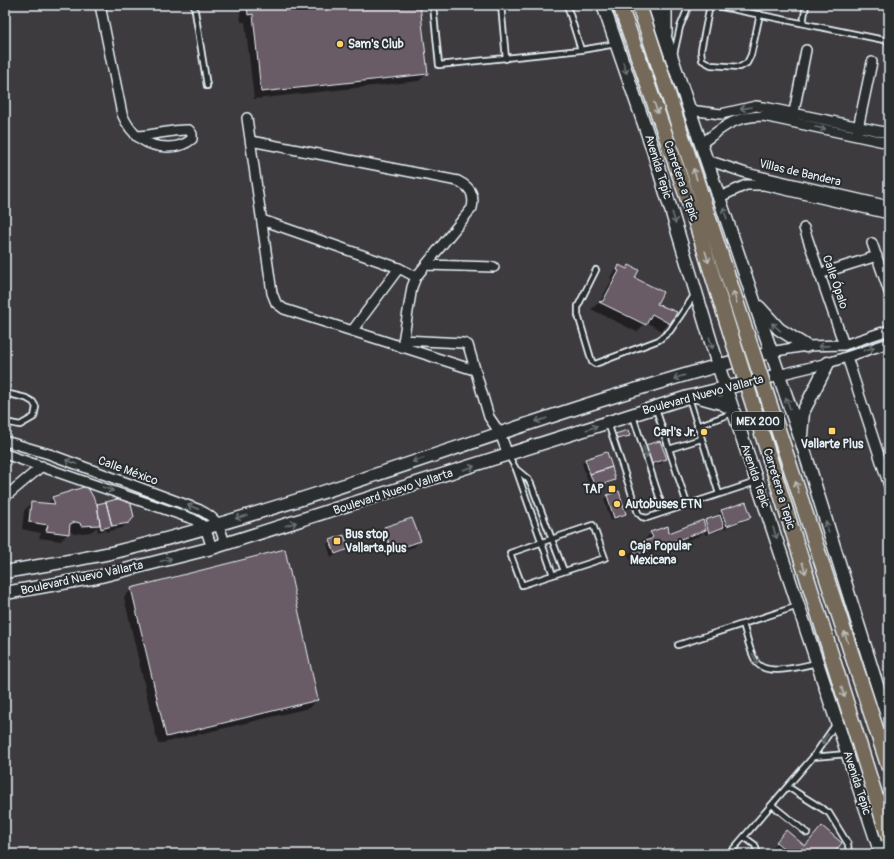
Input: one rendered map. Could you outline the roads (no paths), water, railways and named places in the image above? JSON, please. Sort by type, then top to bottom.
[{"type":"highway","name":"Carretera a Tepic","points":[[620,5],[695,220],[889,839]]},
{"type":"highway","name":"Carretera a Tepic","points":[[639,5],[889,768]]},
{"type":"main road","name":"Avenida Tepic","points":[[603,5],[652,146],[725,388],[838,722],[880,854]]},
{"type":"main road","points":[[654,5],[672,62],[720,197],[800,440],[889,724]]},
{"type":"main road","points":[[754,300],[768,319],[778,329],[806,346]]},
{"type":"main road","name":"Boulevard Nuevo Vallarta","points":[[5,572],[114,552],[219,523],[296,500],[500,433],[718,365],[770,352]]},
{"type":"main road","points":[[800,440],[803,412],[828,363]]},
{"type":"main road","name":"Boulevard Nuevo Vallarta","points":[[5,593],[97,576],[212,548],[690,396],[778,375]]},
{"type":"main road","points":[[690,396],[721,403],[733,411]]},
{"type":"street","points":[[100,5],[122,114],[128,127],[136,136],[148,144],[160,147],[177,147],[192,139],[192,134],[189,130],[156,135],[136,136]]},
{"type":"street","points":[[666,5],[665,26],[668,50]]},
{"type":"street","points":[[792,122],[806,50]]},
{"type":"street","points":[[856,136],[872,62]]},
{"type":"street","points":[[701,144],[742,108],[756,106],[794,112],[889,133]]},
{"type":"street","points":[[689,110],[730,117],[763,116],[889,143]]},
{"type":"street","points":[[248,118],[272,293],[276,303],[284,309],[352,331],[402,344],[474,370]]},
{"type":"street","points":[[251,141],[458,181],[466,185],[473,196],[472,208],[416,277],[412,287],[402,344]]},
{"type":"street","name":"Villas de Bandera","points":[[707,160],[746,173],[889,206]]},
{"type":"street","points":[[746,173],[746,185]]},
{"type":"street","name":"Villas de Bandera","points":[[720,197],[746,185],[764,185],[889,214]]},
{"type":"street","points":[[262,220],[399,268],[416,277]]},
{"type":"street","name":"Calle Ópalo","points":[[804,228],[844,345]]},
{"type":"street","points":[[872,243],[889,292]]},
{"type":"street","points":[[819,274],[876,256]]},
{"type":"street","points":[[426,265],[494,267]]},
{"type":"street","points":[[352,331],[399,268]]},
{"type":"street","points":[[770,352],[806,346],[844,345],[889,330]]},
{"type":"street","points":[[402,344],[463,343],[468,345],[474,370],[489,417],[500,433],[508,455]]},
{"type":"street","points":[[778,375],[828,363],[889,343]]},
{"type":"street","points":[[847,357],[889,486]]},
{"type":"street","name":"Calle México","points":[[5,441],[49,454],[200,510],[209,514],[219,523]]},
{"type":"street","name":"Calle México","points":[[5,454],[193,519],[205,527]]},
{"type":"street","points":[[5,497],[42,466]]},
{"type":"street","points":[[219,523],[226,544]]},
{"type":"street","points":[[205,527],[212,548]]},
{"type":"lane","points":[[194,5],[207,86]]},
{"type":"lane","points":[[433,5],[439,65],[506,59],[581,50],[616,44]]},
{"type":"lane","points":[[501,5],[506,59]]},
{"type":"lane","points":[[567,5],[581,50]]},
{"type":"lane","points":[[672,62],[680,27],[689,5]]},
{"type":"lane","points":[[760,14],[751,55],[746,63],[740,67],[710,65],[702,60],[701,50],[711,5],[760,14],[889,41]]},
{"type":"lane","points":[[803,23],[806,5]]},
{"type":"lane","points":[[596,270],[578,306],[578,315],[592,362],[595,364],[659,340],[670,331],[696,293]]},
{"type":"lane","points":[[5,393],[26,398],[33,402],[36,412],[34,417],[20,425],[5,422]]},
{"type":"lane","points":[[690,396],[697,426],[719,494]]},
{"type":"lane","points":[[656,407],[687,504]]},
{"type":"lane","points":[[697,426],[733,411]]},
{"type":"lane","points":[[633,414],[664,512]]},
{"type":"lane","points":[[608,423],[638,513],[642,517],[647,518],[757,481]]},
{"type":"lane","points":[[669,449],[701,439]]},
{"type":"lane","points":[[508,455],[516,469],[553,575]]},
{"type":"lane","points":[[516,469],[528,478],[531,484],[564,571]]},
{"type":"lane","points":[[593,525],[605,558],[522,585],[510,553],[541,543],[593,525]]},
{"type":"lane","points":[[678,645],[799,606]]},
{"type":"lane","points":[[743,624],[755,661],[760,667],[768,670],[818,662]]},
{"type":"lane","points":[[728,854],[813,757],[838,722]]},
{"type":"lane","points":[[813,757],[847,754]]},
{"type":"lane","points":[[788,787],[829,813],[848,844],[849,854]]},
{"type":"lane","points":[[772,805],[807,832]]},
{"type":"lane","points":[[744,837],[755,845],[758,854]]},
{"type":"place","name":"Sam's Club","points":[[340,44]]},
{"type":"place","name":"Vallarte Plus","points":[[832,431]]},
{"type":"place","name":"Carl's Jr.","points":[[704,432]]},
{"type":"place","name":"TAP","points":[[612,489]]},
{"type":"place","name":"Autobuses ETN","points":[[617,504]]},
{"type":"place","name":"Bus stop Vallarta.plus","points":[[337,541]]},
{"type":"place","name":"Caja Popular Mexicana","points":[[622,553]]}]
